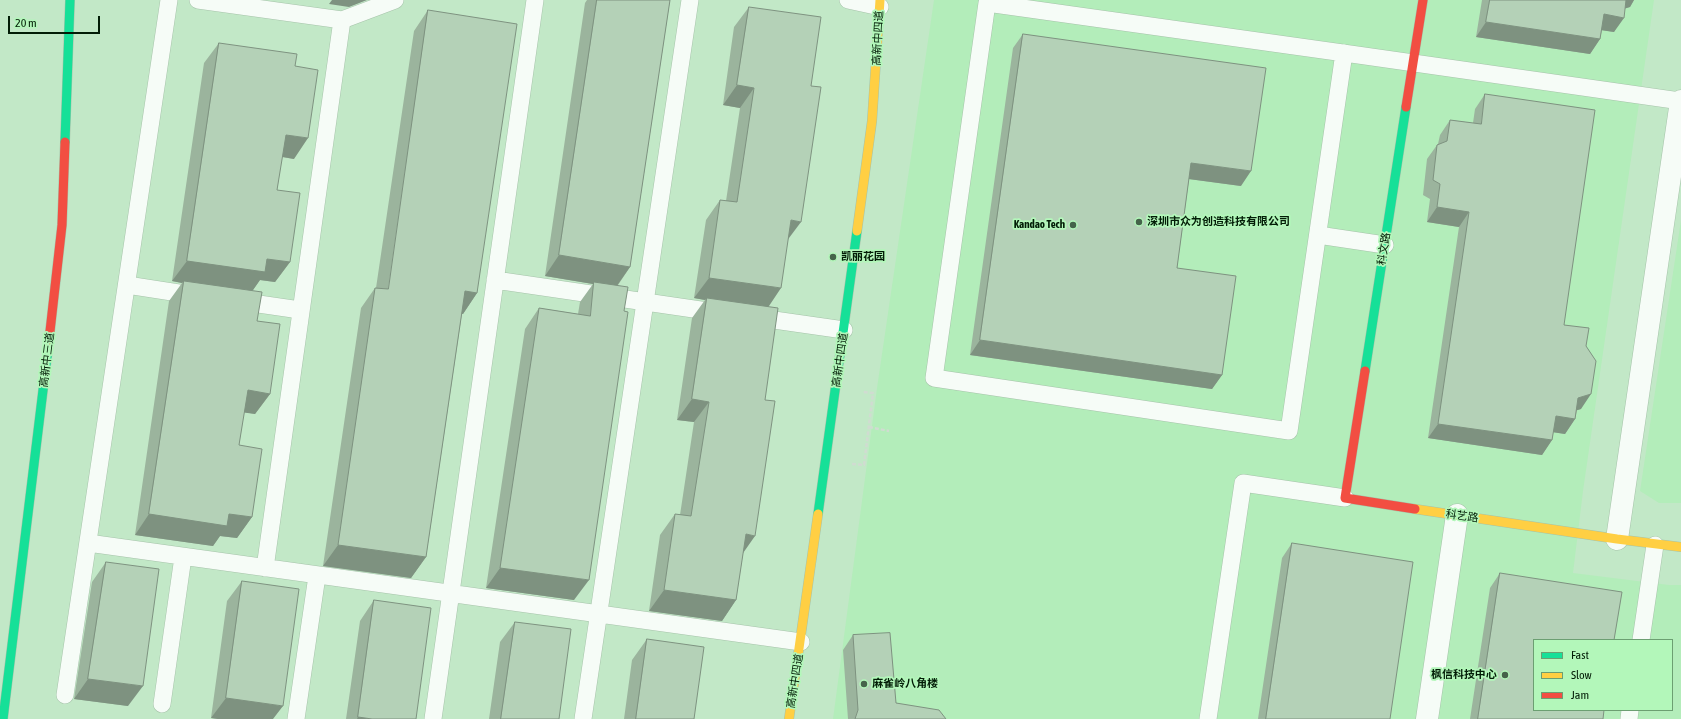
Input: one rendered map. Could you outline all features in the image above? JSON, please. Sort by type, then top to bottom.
[{"type":"street","name":"高新中三道","points":[[3,719],[62,224],[70,0]]},
{"type":"street","name":"科文路","points":[[1344,498],[1423,0]]},
{"type":"street","name":"高新中四道","points":[[789,719],[801,642],[872,121],[880,3]]},
{"type":"street","points":[[1617,539],[1681,101]]},
{"type":"street","name":"科艺路","points":[[1344,498],[1655,545],[1681,547]]},
{"type":"street","points":[[1427,719],[1457,515]]},
{"type":"lane","points":[[65,695],[169,0]]},
{"type":"lane","points":[[198,0],[342,20],[395,0]]},
{"type":"lane","points":[[433,719],[535,0]]},
{"type":"lane","points":[[583,719],[690,0]]},
{"type":"lane","points":[[848,0],[880,3]]},
{"type":"lane","points":[[1344,53],[1289,430],[934,378],[987,3],[1344,53],[1681,101]]},
{"type":"lane","points":[[265,568],[300,310],[342,20]]},
{"type":"lane","points":[[1318,235],[1385,245]]},
{"type":"lane","points":[[495,280],[844,330]]},
{"type":"lane","points":[[127,285],[300,310]]},
{"type":"lane","name":"科艺路","points":[[1208,719],[1243,483],[1344,498]]},
{"type":"lane","points":[[88,543],[801,642]]},
{"type":"lane","points":[[1641,639],[1655,545]]},
{"type":"lane","points":[[162,704],[183,557]]},
{"type":"lane","points":[[296,719],[318,576]]},
{"type":"path","points":[[849,463],[864,465],[868,427],[874,393],[859,392]]},
{"type":"path","points":[[868,427],[889,431]]},
{"type":"shaded area","points":[[934,0],[1654,0],[1583,491],[1573,573],[1669,585],[1681,585],[1681,719],[833,719],[877,388]]},
{"type":"shaded area","points":[[1681,220],[1681,503],[1659,503],[1640,491]]},
{"type":"building","points":[[597,0],[670,0],[630,267],[559,255]]},
{"type":"building","points":[[1490,0],[1626,0],[1624,18],[1604,14],[1600,39],[1486,22]]},
{"type":"building","points":[[749,7],[821,17],[811,86],[821,87],[801,222],[791,220],[781,288],[709,278],[720,200],[737,202],[754,88],[737,85]]},
{"type":"building","points":[[428,10],[517,24],[477,293],[465,291],[426,557],[338,545],[375,288],[388,289]]},
{"type":"building","points":[[1023,34],[1266,68],[1251,171],[1191,163],[1177,268],[1236,276],[1222,375],[980,340]]},
{"type":"building","points":[[219,43],[297,54],[295,66],[318,70],[308,138],[286,135],[277,190],[300,193],[290,262],[267,259],[265,272],[187,261]]},
{"type":"building","points":[[1485,94],[1595,110],[1564,325],[1589,328],[1586,346],[1596,361],[1591,394],[1578,398],[1575,419],[1556,416],[1552,440],[1438,424],[1469,212],[1437,207],[1440,184],[1433,180],[1437,145],[1447,141],[1450,120],[1481,124]]},
{"type":"building","points":[[184,281],[262,292],[257,321],[280,324],[270,394],[248,390],[239,445],[262,449],[252,517],[229,514],[227,526],[149,514]]},
{"type":"building","points":[[594,282],[628,287],[624,311],[628,312],[589,580],[500,568],[539,308],[590,316]]},
{"type":"building","points":[[707,298],[778,308],[765,400],[775,401],[755,536],[746,534],[736,600],[664,590],[675,514],[691,516],[709,402],[692,399]]},
{"type":"building","points":[[1292,543],[1413,562],[1390,719],[1266,719]]},
{"type":"building","points":[[106,562],[159,569],[143,686],[88,679]]},
{"type":"building","name":"枫信科技中心","points":[[1500,573],[1622,592],[1614,639],[1533,639],[1533,711],[1604,711],[1603,719],[1478,719]]},
{"type":"building","points":[[242,581],[299,589],[283,706],[226,698]]},
{"type":"building","points":[[374,600],[431,608],[416,719],[372,719],[358,717]]},
{"type":"building","points":[[515,622],[571,629],[559,719],[501,719]]},
{"type":"building","points":[[890,633],[896,703],[939,710],[946,719],[855,719],[858,710],[853,635]]},
{"type":"building","points":[[647,639],[704,647],[694,719],[636,719]]},
{"type":"traffic: fast","points":[[65,142],[70,0]]},
{"type":"traffic: fast","points":[[1365,371],[1406,107]]},
{"type":"traffic: fast","points":[[818,514],[857,231]]},
{"type":"traffic: fast","points":[[3,719],[48,349]]},
{"type":"traffic: slow","points":[[857,231],[872,121],[880,0]]},
{"type":"traffic: slow","points":[[1415,509],[1681,547]]},
{"type":"traffic: slow","points":[[789,719],[818,514]]},
{"type":"traffic: jam","points":[[1406,107],[1423,0]]},
{"type":"traffic: jam","points":[[48,349],[62,225],[65,142]]},
{"type":"traffic: jam","points":[[1365,371],[1345,498],[1415,509]]},
{"type":"place","name":"深圳市众为创造科技有限公司","points":[[1139,222]]},
{"type":"place","name":"Kandao Tech","points":[[1073,225]]},
{"type":"place","name":"凯丽花园","points":[[833,257]]},
{"type":"place","name":"枫信科技中心","points":[[1505,675]]},
{"type":"place","name":"麻雀岭八角楼","points":[[864,684]]}]
